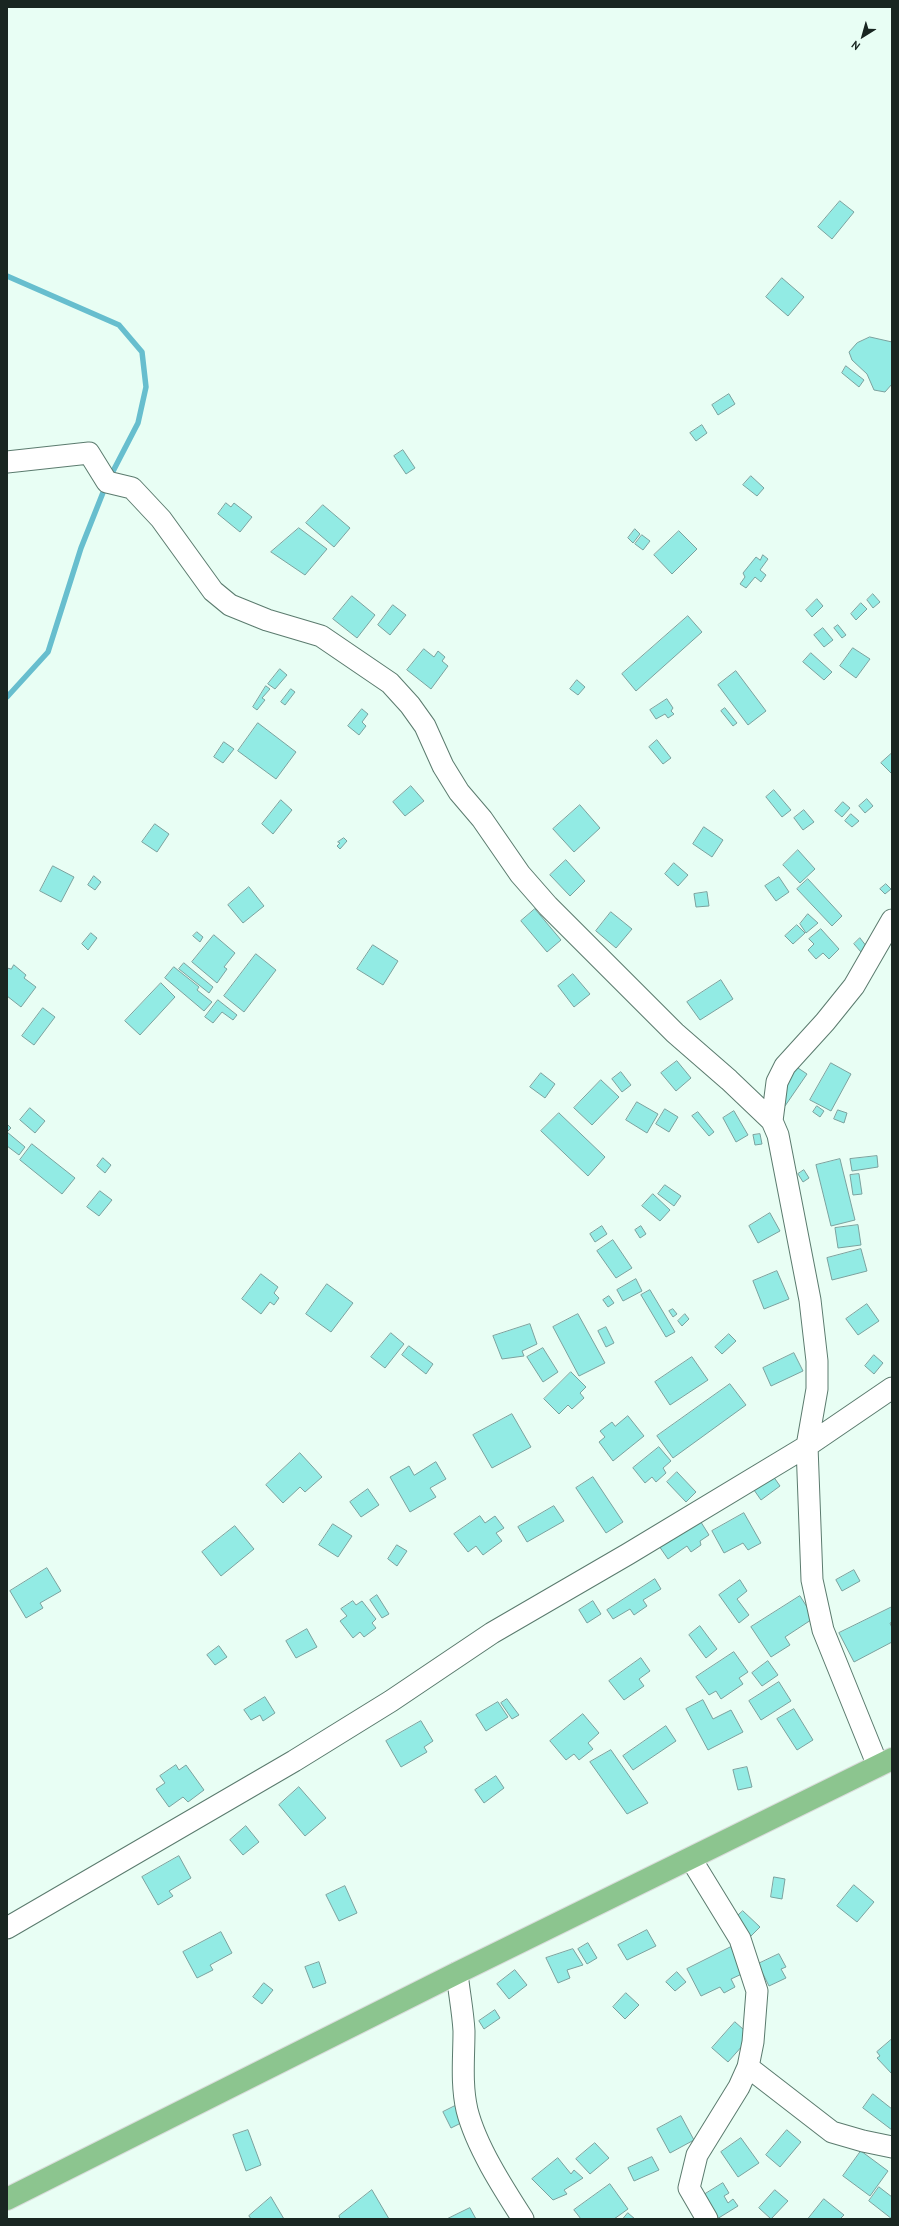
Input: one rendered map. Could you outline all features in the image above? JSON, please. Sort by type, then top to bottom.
[{"type":"main road","points":[[7,2198],[457,1973],[885,1763]]},
{"type":"street","points":[[7,462],[89,453],[107,482],[132,488],[161,519],[213,591],[230,605],[267,620],[320,636],[390,683],[410,705],[425,726],[443,766],[459,792],[482,819],[520,874],[548,906],[675,1033],[730,1080],[772,1121],[778,1135],[810,1300],[817,1361],[817,1389],[807,1446],[812,1580],[821,1623],[885,1763]]},
{"type":"street","points":[[772,1121],[777,1082],[785,1066],[826,1022],[854,986],[892,920]]},
{"type":"street","points":[[7,1928],[294,1761],[391,1701],[492,1633],[628,1554],[807,1446],[892,1388]]},
{"type":"street","points":[[690,1859],[740,1939],[757,1991],[754,2042],[748,2067],[739,2087],[697,2155],[689,2188],[708,2219]]},
{"type":"street","points":[[457,1973],[464,2028],[462,2083],[467,2111],[480,2143],[508,2196],[523,2219]]},
{"type":"street","points":[[748,2067],[832,2132],[863,2141],[892,2147]]},
{"type":"building","points":[[840,201],[854,212],[832,239],[818,227]]},
{"type":"building","points":[[782,278],[804,297],[788,316],[766,297]]},
{"type":"building","points":[[870,337],[892,342],[892,384],[885,392],[874,390],[867,374],[852,360],[849,352],[857,343]]},
{"type":"building","points":[[846,366],[864,380],[859,387],[842,373]]},
{"type":"building","points":[[729,394],[735,404],[718,415],[712,405]]},
{"type":"building","points":[[702,425],[707,433],[696,441],[690,433]]},
{"type":"building","points":[[403,450],[415,468],[406,474],[394,456]]},
{"type":"building","points":[[751,476],[764,488],[757,496],[743,485]]},
{"type":"building","points":[[226,503],[231,507],[234,503],[252,517],[240,532],[218,514]]},
{"type":"building","points":[[323,505],[350,528],[334,547],[306,523]]},
{"type":"building","points":[[299,528],[327,549],[305,575],[271,552]]},
{"type":"building","points":[[635,529],[640,534],[633,543],[628,538]]},
{"type":"building","points":[[679,531],[697,549],[672,574],[654,555]]},
{"type":"building","points":[[642,535],[650,541],[643,550],[635,544]]},
{"type":"building","points":[[763,555],[768,559],[760,570],[766,575],[761,582],[755,577],[746,588],[740,584],[745,577],[743,573],[756,557],[760,560]]},
{"type":"building","points":[[873,594],[880,602],[873,608],[867,600]]},
{"type":"building","points":[[352,596],[375,615],[357,638],[333,619]]},
{"type":"building","points":[[817,599],[823,606],[812,617],[806,610]]},
{"type":"building","points":[[861,603],[867,609],[856,620],[851,614]]},
{"type":"building","points":[[393,605],[406,615],[390,635],[378,625]]},
{"type":"building","points":[[688,616],[702,632],[636,691],[622,674]]},
{"type":"building","points":[[838,625],[846,635],[842,638],[834,628]]},
{"type":"building","points":[[823,628],[833,640],[824,647],[814,635]]},
{"type":"building","points":[[853,648],[870,659],[856,678],[840,666]]},
{"type":"building","points":[[424,649],[434,657],[438,651],[445,657],[442,661],[448,666],[431,689],[407,670]]},
{"type":"building","points":[[811,653],[832,672],[824,680],[803,662]]},
{"type":"building","points":[[280,669],[287,675],[275,689],[268,684]]},
{"type":"building","points":[[736,671],[766,711],[748,725],[718,685]]},
{"type":"building","points":[[577,680],[585,687],[578,695],[570,689]]},
{"type":"building","points":[[266,686],[270,689],[262,698],[265,700],[257,710],[253,707]]},
{"type":"building","points":[[291,689],[295,692],[285,705],[281,702]]},
{"type":"building","points":[[667,699],[673,708],[671,711],[674,714],[668,718],[665,714],[656,719],[650,710]]},
{"type":"building","points":[[725,708],[737,723],[733,726],[721,711]]},
{"type":"building","points":[[362,709],[368,714],[362,722],[366,726],[359,735],[348,726]]},
{"type":"building","points":[[258,723],[296,752],[276,779],[238,751]]},
{"type":"building","points":[[657,740],[671,758],[663,764],[649,747]]},
{"type":"building","points":[[224,742],[234,749],[223,763],[214,757]]},
{"type":"building","points":[[892,753],[892,774],[881,763]]},
{"type":"building","points":[[411,786],[424,801],[405,816],[393,802]]},
{"type":"building","points":[[774,790],[791,810],[782,817],[766,797]]},
{"type":"building","points":[[867,799],[873,806],[865,813],[859,806]]},
{"type":"building","points":[[281,800],[292,810],[273,834],[262,824]]},
{"type":"building","points":[[843,802],[850,808],[842,817],[835,811]]},
{"type":"building","points":[[580,805],[600,828],[574,852],[553,829]]},
{"type":"building","points":[[804,810],[814,822],[803,830],[794,818]]},
{"type":"building","points":[[851,814],[859,821],[852,827],[845,821]]},
{"type":"building","points":[[155,824],[169,834],[157,852],[142,842]]},
{"type":"building","points":[[704,827],[723,840],[712,857],[693,844]]},
{"type":"building","points":[[344,838],[347,841],[340,849],[337,846],[340,843],[338,842]]},
{"type":"building","points":[[798,850],[815,869],[800,883],[783,865]]},
{"type":"building","points":[[566,860],[585,881],[570,896],[550,875]]},
{"type":"building","points":[[674,863],[688,875],[678,886],[665,874]]},
{"type":"building","points":[[53,866],[74,877],[61,902],[40,891]]},
{"type":"building","points":[[94,876],[101,882],[95,890],[88,885]]},
{"type":"building","points":[[779,877],[789,892],[776,901],[765,886]]},
{"type":"building","points":[[808,879],[842,916],[832,926],[797,889]]},
{"type":"building","points":[[886,884],[891,889],[885,894],[880,889]]},
{"type":"building","points":[[249,887],[264,906],[243,923],[228,905]]},
{"type":"building","points":[[707,892],[709,906],[696,907],[694,894]]},
{"type":"building","points":[[535,909],[561,940],[547,952],[521,921]]},
{"type":"building","points":[[611,912],[632,929],[616,948],[596,931]]},
{"type":"building","points":[[808,914],[818,923],[806,933],[800,924]]},
{"type":"building","points":[[797,925],[805,933],[793,944],[785,936]]},
{"type":"building","points":[[821,929],[839,949],[829,959],[823,953],[816,959],[808,950],[814,944],[809,939]]},
{"type":"building","points":[[197,932],[203,937],[200,942],[193,936]]},
{"type":"building","points":[[91,933],[97,938],[88,950],[82,944]]},
{"type":"building","points":[[214,935],[235,953],[224,967],[227,969],[217,983],[192,962]]},
{"type":"building","points":[[860,938],[867,947],[861,952],[854,944]]},
{"type":"building","points":[[373,945],[398,961],[383,985],[357,969]]},
{"type":"building","points":[[256,954],[276,970],[244,1012],[224,996]]},
{"type":"building","points":[[184,963],[213,987],[209,993],[179,969]]},
{"type":"building","points":[[14,965],[26,975],[24,978],[36,987],[21,1007],[7,996],[7,968],[11,969]]},
{"type":"building","points":[[174,967],[199,987],[197,990],[212,1002],[204,1011],[165,978]]},
{"type":"building","points":[[573,974],[590,994],[574,1007],[558,986]]},
{"type":"building","points":[[721,980],[733,999],[700,1020],[687,1002]]},
{"type":"building","points":[[161,983],[175,997],[140,1035],[125,1021]]},
{"type":"building","points":[[218,1000],[237,1015],[233,1020],[222,1012],[213,1023],[205,1017]]},
{"type":"building","points":[[43,1008],[55,1017],[34,1045],[22,1036]]},
{"type":"building","points":[[677,1061],[691,1078],[676,1091],[661,1073]]},
{"type":"building","points":[[831,1063],[851,1074],[831,1111],[810,1100]]},
{"type":"building","points":[[792,1064],[807,1074],[785,1106],[772,1097]]},
{"type":"building","points":[[621,1072],[631,1085],[622,1092],[612,1079]]},
{"type":"building","points":[[541,1073],[555,1084],[545,1098],[530,1087]]},
{"type":"building","points":[[601,1080],[619,1097],[592,1125],[574,1108]]},
{"type":"building","points":[[637,1102],[658,1114],[647,1133],[626,1120]]},
{"type":"building","points":[[817,1106],[824,1111],[820,1117],[813,1112]]},
{"type":"building","points":[[30,1108],[45,1121],[35,1133],[20,1120]]},
{"type":"building","points":[[665,1109],[678,1117],[669,1132],[656,1124]]},
{"type":"building","points":[[838,1110],[847,1113],[844,1123],[834,1119]]},
{"type":"building","points":[[734,1111],[748,1135],[736,1142],[723,1118]]},
{"type":"building","points":[[698,1112],[714,1132],[709,1136],[692,1116]]},
{"type":"building","points":[[559,1113],[605,1157],[588,1176],[541,1131]]},
{"type":"building","points":[[7,1124],[11,1128],[7,1132]]},
{"type":"building","points":[[7,1132],[25,1147],[19,1155],[7,1146]]},
{"type":"building","points":[[760,1134],[762,1144],[755,1145],[753,1135]]},
{"type":"building","points":[[32,1144],[75,1178],[62,1194],[20,1160]]},
{"type":"building","points":[[877,1156],[878,1167],[852,1171],[850,1159]]},
{"type":"building","points":[[103,1158],[111,1165],[105,1173],[97,1166]]},
{"type":"building","points":[[840,1159],[855,1220],[831,1226],[816,1165]]},
{"type":"building","points":[[804,1170],[809,1178],[803,1182],[798,1174]]},
{"type":"building","points":[[859,1174],[862,1194],[853,1195],[850,1175]]},
{"type":"building","points":[[665,1185],[681,1196],[674,1206],[658,1194]]},
{"type":"building","points":[[100,1191],[112,1200],[99,1216],[87,1207]]},
{"type":"building","points":[[653,1194],[670,1210],[660,1221],[642,1206]]},
{"type":"building","points":[[770,1213],[780,1231],[758,1243],[749,1226]]},
{"type":"building","points":[[858,1225],[861,1245],[838,1248],[835,1228]]},
{"type":"building","points":[[602,1226],[607,1234],[595,1242],[590,1234]]},
{"type":"building","points":[[641,1226],[646,1234],[640,1238],[635,1230]]},
{"type":"building","points":[[613,1240],[632,1268],[616,1278],[597,1251]]},
{"type":"building","points":[[861,1249],[867,1271],[832,1280],[827,1258]]},
{"type":"building","points":[[777,1271],[789,1299],[764,1309],[753,1281]]},
{"type":"building","points":[[261,1274],[278,1287],[274,1293],[279,1298],[274,1305],[270,1302],[261,1314],[242,1299]]},
{"type":"building","points":[[636,1279],[642,1291],[623,1301],[617,1290]]},
{"type":"building","points":[[327,1284],[353,1303],[331,1332],[306,1314]]},
{"type":"building","points":[[650,1290],[675,1332],[666,1337],[641,1295]]},
{"type":"building","points":[[609,1296],[614,1303],[608,1307],[603,1300]]},
{"type":"building","points":[[867,1304],[879,1321],[858,1335],[846,1319]]},
{"type":"building","points":[[673,1309],[677,1314],[673,1317],[669,1311]]},
{"type":"building","points":[[578,1314],[605,1363],[579,1376],[553,1327]]},
{"type":"building","points":[[685,1314],[689,1319],[682,1326],[678,1321]]},
{"type":"building","points":[[530,1324],[537,1344],[522,1351],[524,1356],[502,1359],[493,1336]]},
{"type":"building","points":[[606,1327],[614,1343],[606,1347],[598,1331]]},
{"type":"building","points":[[391,1333],[404,1344],[385,1368],[371,1357]]},
{"type":"building","points":[[729,1334],[736,1341],[722,1354],[715,1347]]},
{"type":"building","points":[[409,1346],[433,1364],[426,1374],[402,1355]]},
{"type":"building","points":[[543,1348],[558,1372],[543,1382],[527,1357]]},
{"type":"building","points":[[794,1353],[803,1371],[771,1386],[763,1368]]},
{"type":"building","points":[[874,1355],[883,1363],[874,1374],[865,1366]]},
{"type":"building","points":[[692,1357],[708,1380],[670,1405],[655,1382]]},
{"type":"building","points":[[571,1372],[586,1387],[580,1393],[584,1398],[572,1409],[568,1405],[559,1414],[544,1399]]},
{"type":"building","points":[[730,1384],[746,1405],[673,1458],[657,1436]]},
{"type":"building","points":[[512,1414],[531,1447],[492,1468],[473,1435]]},
{"type":"building","points":[[628,1416],[644,1436],[613,1461],[599,1442],[605,1437],[600,1431],[612,1422],[615,1426]]},
{"type":"building","points":[[659,1447],[671,1461],[663,1468],[666,1473],[656,1482],[652,1477],[645,1483],[633,1468]]},
{"type":"building","points":[[300,1453],[322,1477],[305,1492],[300,1487],[283,1503],[266,1485]]},
{"type":"building","points":[[436,1462],[446,1479],[430,1488],[436,1497],[410,1512],[390,1477],[409,1466],[414,1475]]},
{"type":"building","points":[[677,1472],[696,1492],[686,1502],[667,1482]]},
{"type":"building","points":[[773,1476],[780,1486],[761,1500],[754,1490]]},
{"type":"building","points":[[593,1477],[623,1522],[606,1533],[576,1488]]},
{"type":"building","points":[[368,1489],[379,1505],[361,1517],[350,1502]]},
{"type":"building","points":[[554,1506],[564,1521],[527,1542],[518,1527]]},
{"type":"building","points":[[744,1513],[761,1543],[748,1550],[743,1543],[724,1553],[712,1531]]},
{"type":"building","points":[[480,1516],[485,1523],[495,1516],[504,1528],[496,1533],[502,1541],[483,1555],[476,1546],[468,1552],[454,1534]]},
{"type":"building","points":[[699,1519],[709,1535],[700,1541],[701,1545],[691,1552],[687,1546],[668,1559],[659,1546]]},
{"type":"building","points":[[333,1524],[352,1536],[338,1557],[319,1545]]},
{"type":"building","points":[[235,1526],[254,1549],[221,1576],[202,1552]]},
{"type":"building","points":[[397,1545],[407,1551],[397,1566],[388,1559]]},
{"type":"building","points":[[47,1568],[61,1591],[40,1603],[43,1608],[26,1618],[10,1591]]},
{"type":"building","points":[[854,1570],[860,1581],[842,1591],[836,1580]]},
{"type":"building","points":[[655,1579],[661,1589],[643,1600],[647,1606],[634,1615],[630,1609],[613,1619],[607,1610]]},
{"type":"building","points":[[740,1580],[747,1591],[737,1599],[749,1615],[739,1623],[719,1595]]},
{"type":"building","points":[[377,1595],[389,1614],[382,1618],[370,1600]]},
{"type":"building","points":[[800,1596],[814,1618],[785,1637],[790,1645],[771,1657],[751,1627]]},
{"type":"building","points":[[353,1601],[356,1605],[362,1601],[376,1619],[372,1623],[376,1628],[364,1637],[360,1632],[353,1638],[340,1621],[347,1616],[341,1609]]},
{"type":"building","points":[[593,1601],[601,1614],[587,1623],[579,1610]]},
{"type":"building","points":[[892,1607],[892,1622],[890,1623],[892,1628],[892,1642],[854,1662],[839,1633]]},
{"type":"building","points":[[700,1626],[717,1649],[706,1658],[689,1635]]},
{"type":"building","points":[[307,1629],[317,1647],[296,1658],[286,1641]]},
{"type":"building","points":[[219,1646],[227,1657],[215,1665],[207,1655]]},
{"type":"building","points":[[734,1652],[748,1672],[739,1678],[743,1684],[721,1699],[716,1691],[709,1695],[696,1677]]},
{"type":"building","points":[[641,1658],[650,1671],[639,1679],[644,1686],[624,1700],[609,1681]]},
{"type":"building","points":[[768,1661],[778,1675],[762,1686],[752,1673]]},
{"type":"building","points":[[779,1682],[791,1701],[761,1720],[749,1701]]},
{"type":"building","points":[[265,1697],[275,1713],[263,1721],[260,1715],[251,1720],[244,1710]]},
{"type":"building","points":[[507,1699],[519,1715],[512,1719],[501,1703]]},
{"type":"building","points":[[703,1700],[713,1719],[731,1710],[743,1732],[708,1750],[686,1709]]},
{"type":"building","points":[[498,1702],[508,1717],[486,1731],[476,1715]]},
{"type":"building","points":[[794,1709],[813,1740],[797,1750],[777,1719]]},
{"type":"building","points":[[583,1714],[599,1733],[588,1743],[593,1749],[579,1760],[574,1754],[566,1760],[550,1741]]},
{"type":"building","points":[[421,1721],[433,1741],[424,1747],[427,1752],[401,1767],[386,1741]]},
{"type":"building","points":[[666,1726],[676,1741],[633,1770],[623,1756]]},
{"type":"building","points":[[611,1750],[648,1803],[627,1814],[590,1762]]},
{"type":"building","points":[[176,1765],[179,1770],[186,1765],[204,1790],[188,1802],[183,1797],[169,1807],[156,1789],[165,1783],[160,1776]]},
{"type":"building","points":[[747,1767],[752,1787],[738,1790],[733,1770]]},
{"type":"building","points":[[496,1776],[504,1788],[484,1803],[475,1790]]},
{"type":"building","points":[[299,1787],[326,1818],[305,1836],[279,1805]]},
{"type":"building","points":[[246,1826],[259,1842],[243,1855],[230,1840]]},
{"type":"building","points":[[179,1856],[191,1878],[169,1891],[173,1896],[158,1905],[142,1877]]},
{"type":"building","points":[[774,1877],[785,1879],[782,1899],[771,1897]]},
{"type":"building","points":[[854,1885],[874,1902],[857,1922],[837,1906]]},
{"type":"building","points":[[345,1886],[357,1913],[339,1921],[326,1895]]},
{"type":"building","points":[[743,1911],[760,1927],[749,1938],[732,1921]]},
{"type":"building","points":[[647,1930],[656,1946],[627,1960],[618,1945]]},
{"type":"building","points":[[221,1932],[232,1953],[210,1965],[213,1970],[197,1978],[183,1952]]},
{"type":"building","points":[[588,1943],[597,1958],[587,1964],[578,1949]]},
{"type":"building","points":[[731,1947],[744,1973],[731,1979],[735,1987],[724,1993],[720,1987],[701,1996],[687,1969]]},
{"type":"building","points":[[573,1949],[583,1965],[567,1970],[570,1978],[558,1983],[546,1958]]},
{"type":"building","points":[[779,1954],[786,1967],[781,1969],[786,1978],[769,1986],[758,1964]]},
{"type":"building","points":[[319,1962],[326,1983],[313,1988],[305,1967]]},
{"type":"building","points":[[515,1970],[527,1985],[509,1999],[497,1984]]},
{"type":"building","points":[[677,1972],[686,1982],[675,1991],[666,1982]]},
{"type":"building","points":[[264,1983],[273,1990],[262,2004],[253,1997]]},
{"type":"building","points":[[626,1993],[639,2005],[625,2019],[613,2007]]},
{"type":"building","points":[[495,2010],[500,2018],[484,2029],[479,2021]]},
{"type":"building","points":[[735,2022],[751,2036],[728,2062],[712,2048]]},
{"type":"building","points":[[892,2039],[892,2074],[877,2058],[880,2056],[877,2052]]},
{"type":"building","points":[[873,2094],[892,2109],[892,2130],[863,2108]]},
{"type":"building","points":[[455,2106],[463,2122],[451,2128],[443,2112]]},
{"type":"building","points":[[681,2116],[694,2140],[670,2153],[657,2129]]},
{"type":"building","points":[[248,2130],[261,2165],[246,2171],[233,2135]]},
{"type":"building","points":[[787,2130],[801,2142],[780,2167],[766,2155]]},
{"type":"building","points":[[741,2138],[759,2163],[738,2177],[721,2152]]},
{"type":"building","points":[[595,2143],[609,2158],[590,2174],[576,2159]]},
{"type":"building","points":[[861,2151],[888,2171],[870,2196],[843,2176]]},
{"type":"building","points":[[652,2157],[659,2170],[634,2181],[628,2168]]},
{"type":"building","points":[[558,2158],[571,2174],[574,2170],[583,2178],[564,2190],[567,2194],[553,2200],[532,2179]]},
{"type":"building","points":[[723,2183],[729,2193],[724,2196],[728,2203],[733,2199],[738,2206],[717,2219],[702,2196]]},
{"type":"building","points":[[610,2184],[628,2209],[614,2219],[581,2219],[574,2210]]},
{"type":"building","points":[[879,2187],[892,2197],[892,2219],[869,2201]]},
{"type":"building","points":[[372,2190],[389,2219],[340,2219],[339,2216]]},
{"type":"building","points":[[775,2190],[788,2201],[771,2219],[759,2208]]},
{"type":"building","points":[[271,2197],[284,2219],[251,2219],[249,2216]]},
{"type":"building","points":[[824,2199],[844,2215],[840,2219],[808,2219]]},
{"type":"building","points":[[470,2208],[476,2219],[447,2219]]},
{"type":"building","points":[[628,2213],[635,2219],[623,2219]]},
{"type":"waterway","points":[[7,276],[119,325],[142,352],[146,387],[138,423],[110,477]]},
{"type":"waterway","points":[[7,697],[48,652],[81,548],[106,485]]}]
